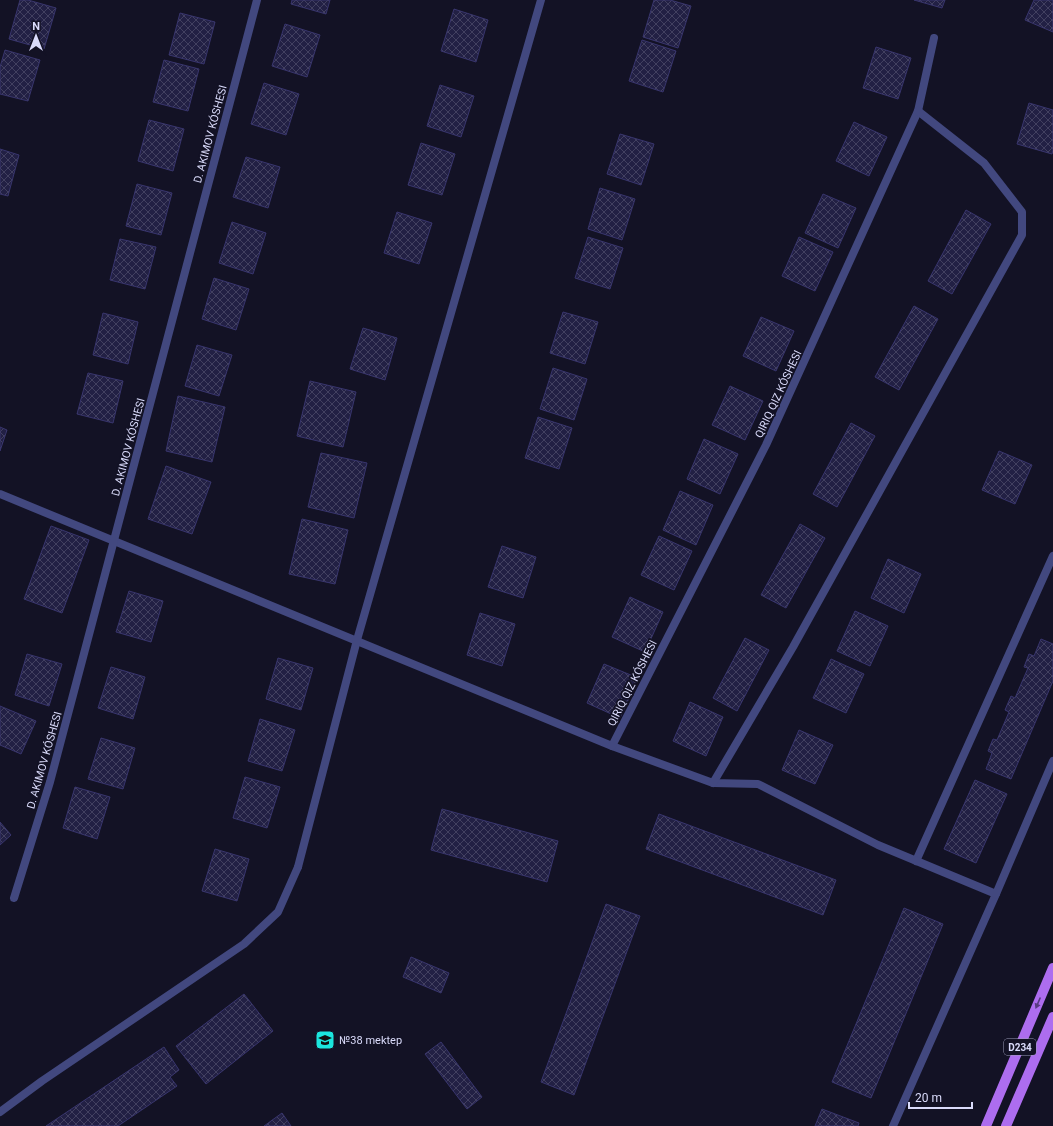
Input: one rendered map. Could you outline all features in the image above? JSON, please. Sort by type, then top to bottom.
[{"type":"main road","name":"D234","points":[[986,1126],[1053,968]]},
{"type":"main road","name":"D234","points":[[1006,1126],[1053,1017]]},
{"type":"street","name":"D. AKIMOV KÓSHESI","points":[[14,898],[50,782],[257,0]]},
{"type":"street","points":[[0,1112],[42,1081],[244,944],[278,912],[298,867],[357,640],[541,0]]},
{"type":"street","points":[[612,746],[766,445],[918,111],[934,38]]},
{"type":"street","points":[[713,783],[797,640],[1022,235],[1022,212],[984,163],[918,111]]},
{"type":"street","points":[[0,494],[612,746],[713,783],[758,784],[878,845],[996,894]]},
{"type":"street","points":[[916,860],[1053,556]]},
{"type":"street","points":[[893,1126],[1053,761]]},
{"type":"building","points":[[20,0],[28,0],[56,8],[44,49],[9,39]]},
{"type":"building","points":[[292,0],[330,0],[326,14],[291,4]]},
{"type":"building","points":[[654,0],[670,0],[691,6],[678,48],[643,37]]},
{"type":"building","points":[[914,0],[945,0],[942,8]]},
{"type":"building","points":[[1034,0],[1053,0],[1053,32],[1025,20]]},
{"type":"building","points":[[454,9],[488,20],[476,62],[441,51]]},
{"type":"building","points":[[180,13],[215,22],[204,64],[169,55]]},
{"type":"building","points":[[285,24],[320,35],[307,77],[272,66]]},
{"type":"building","points":[[642,40],[676,51],[663,92],[629,81]]},
{"type":"building","points":[[876,47],[911,58],[898,99],[863,88]]},
{"type":"building","points":[[5,50],[40,60],[28,101],[0,94],[0,67]]},
{"type":"building","points":[[164,60],[199,69],[188,111],[153,102]]},
{"type":"building","points":[[264,83],[299,94],[286,135],[251,124]]},
{"type":"building","points":[[440,85],[474,96],[461,137],[427,126]]},
{"type":"building","points":[[1029,103],[1053,110],[1052,154],[1017,144]]},
{"type":"building","points":[[149,120],[184,129],[173,171],[138,161]]},
{"type":"building","points":[[854,122],[887,137],[869,176],[836,161]]},
{"type":"building","points":[[620,134],[654,144],[641,185],[607,174]]},
{"type":"building","points":[[421,143],[455,154],[442,195],[408,185]]},
{"type":"building","points":[[0,149],[19,155],[8,196],[0,194]]},
{"type":"building","points":[[246,157],[280,167],[268,208],[233,197]]},
{"type":"building","points":[[137,184],[172,193],[161,235],[126,226]]},
{"type":"building","points":[[600,188],[635,199],[622,240],[588,229]]},
{"type":"building","points":[[823,194],[856,208],[838,248],[805,233]]},
{"type":"building","points":[[966,210],[991,224],[952,294],[928,281]]},
{"type":"building","points":[[397,212],[432,223],[419,264],[384,253]]},
{"type":"building","points":[[232,222],[266,233],[253,274],[219,263]]},
{"type":"building","points":[[588,237],[623,248],[610,289],[575,278]]},
{"type":"building","points":[[799,237],[833,252],[815,291],[782,276]]},
{"type":"building","points":[[120,239],[156,247],[145,289],[110,280]]},
{"type":"building","points":[[214,278],[249,289],[236,330],[202,319]]},
{"type":"building","points":[[914,306],[938,319],[899,390],[875,377]]},
{"type":"building","points":[[563,312],[598,322],[585,364],[550,353]]},
{"type":"building","points":[[103,313],[138,322],[128,364],[93,355]]},
{"type":"building","points":[[761,317],[794,331],[776,371],[743,356]]},
{"type":"building","points":[[363,328],[397,338],[385,380],[350,369]]},
{"type":"building","points":[[197,345],[232,355],[219,396],[185,386]]},
{"type":"building","points":[[553,368],[587,379],[574,420],[540,409]]},
{"type":"building","points":[[88,373],[123,381],[113,423],[77,414]]},
{"type":"building","points":[[310,381],[356,392],[343,447],[297,436]]},
{"type":"building","points":[[730,386],[763,401],[745,440],[712,425]]},
{"type":"building","points":[[178,396],[225,407],[212,462],[166,451]]},
{"type":"building","points":[[538,417],[572,428],[559,469],[525,458]]},
{"type":"building","points":[[851,423],[875,436],[837,507],[813,494]]},
{"type":"building","points":[[0,427],[7,430],[0,451]]},
{"type":"building","points":[[704,439],[738,454],[720,494],[687,479]]},
{"type":"building","points":[[999,451],[1032,465],[1015,504],[982,490]]},
{"type":"building","points":[[321,453],[367,463],[354,518],[308,507]]},
{"type":"building","points":[[166,466],[211,482],[192,534],[148,519]]},
{"type":"building","points":[[680,491],[713,505],[696,545],[663,530]]},
{"type":"building","points":[[302,519],[348,530],[335,584],[289,574]]},
{"type":"building","points":[[800,524],[825,538],[786,608],[761,595]]},
{"type":"building","points":[[51,526],[89,540],[62,613],[24,599]]},
{"type":"building","points":[[659,536],[692,551],[674,590],[641,575]]},
{"type":"building","points":[[502,546],[536,557],[523,598],[488,587]]},
{"type":"building","points":[[888,559],[921,574],[904,613],[871,598]]},
{"type":"building","points":[[129,591],[163,601],[151,642],[116,632]]},
{"type":"building","points":[[630,597],[663,612],[645,652],[612,637]]},
{"type":"building","points":[[855,611],[888,626],[870,666],[837,651]]},
{"type":"building","points":[[480,613],[515,624],[502,666],[467,655]]},
{"type":"building","points":[[745,638],[769,650],[737,711],[713,698]]},
{"type":"building","points":[[1041,639],[1053,644],[1053,681],[1011,779],[986,769],[992,753],[988,751],[993,739],[997,740],[1009,712],[1005,710],[1011,696],[1015,698],[1028,668],[1024,667],[1029,654],[1034,656]]},
{"type":"building","points":[[27,654],[62,664],[49,706],[15,695]]},
{"type":"building","points":[[278,658],[313,668],[301,710],[266,699]]},
{"type":"building","points":[[831,659],[864,674],[846,713],[813,698]]},
{"type":"building","points":[[604,664],[638,678],[620,718],[587,703]]},
{"type":"building","points":[[111,667],[145,677],[133,719],[98,708]]},
{"type":"building","points":[[690,702],[723,717],[706,756],[673,741]]},
{"type":"building","points":[[0,706],[36,721],[21,754],[0,745]]},
{"type":"building","points":[[260,719],[295,730],[282,771],[248,761]]},
{"type":"building","points":[[799,730],[833,745],[815,784],[782,770]]},
{"type":"building","points":[[101,738],[135,748],[123,789],[88,779]]},
{"type":"building","points":[[245,777],[280,787],[267,828],[233,818]]},
{"type":"building","points":[[975,780],[1007,794],[976,863],[944,849]]},
{"type":"building","points":[[75,787],[110,797],[97,839],[63,828]]},
{"type":"building","points":[[442,809],[558,841],[547,882],[431,850]]},
{"type":"building","points":[[659,814],[836,880],[823,915],[646,849]]},
{"type":"building","points":[[0,822],[11,835],[0,845]]},
{"type":"building","points":[[215,849],[249,859],[237,901],[202,891]]},
{"type":"building","points":[[606,904],[640,916],[574,1095],[541,1082]]},
{"type":"building","points":[[904,908],[943,924],[871,1098],[832,1082]]},
{"type":"building","points":[[411,957],[449,973],[441,993],[403,977]]},
{"type":"building","points":[[244,994],[273,1031],[206,1084],[176,1046]]},
{"type":"building","points":[[441,1042],[482,1097],[467,1109],[425,1054]]},
{"type":"building","points":[[164,1047],[179,1070],[170,1077],[177,1086],[118,1126],[46,1126]]},
{"type":"building","points":[[822,1109],[859,1123],[858,1126],[815,1126]]},
{"type":"building","points":[[282,1113],[291,1126],[264,1126]]},
{"type":"place","name":"№38 mektep","points":[[325,1040]]}]
